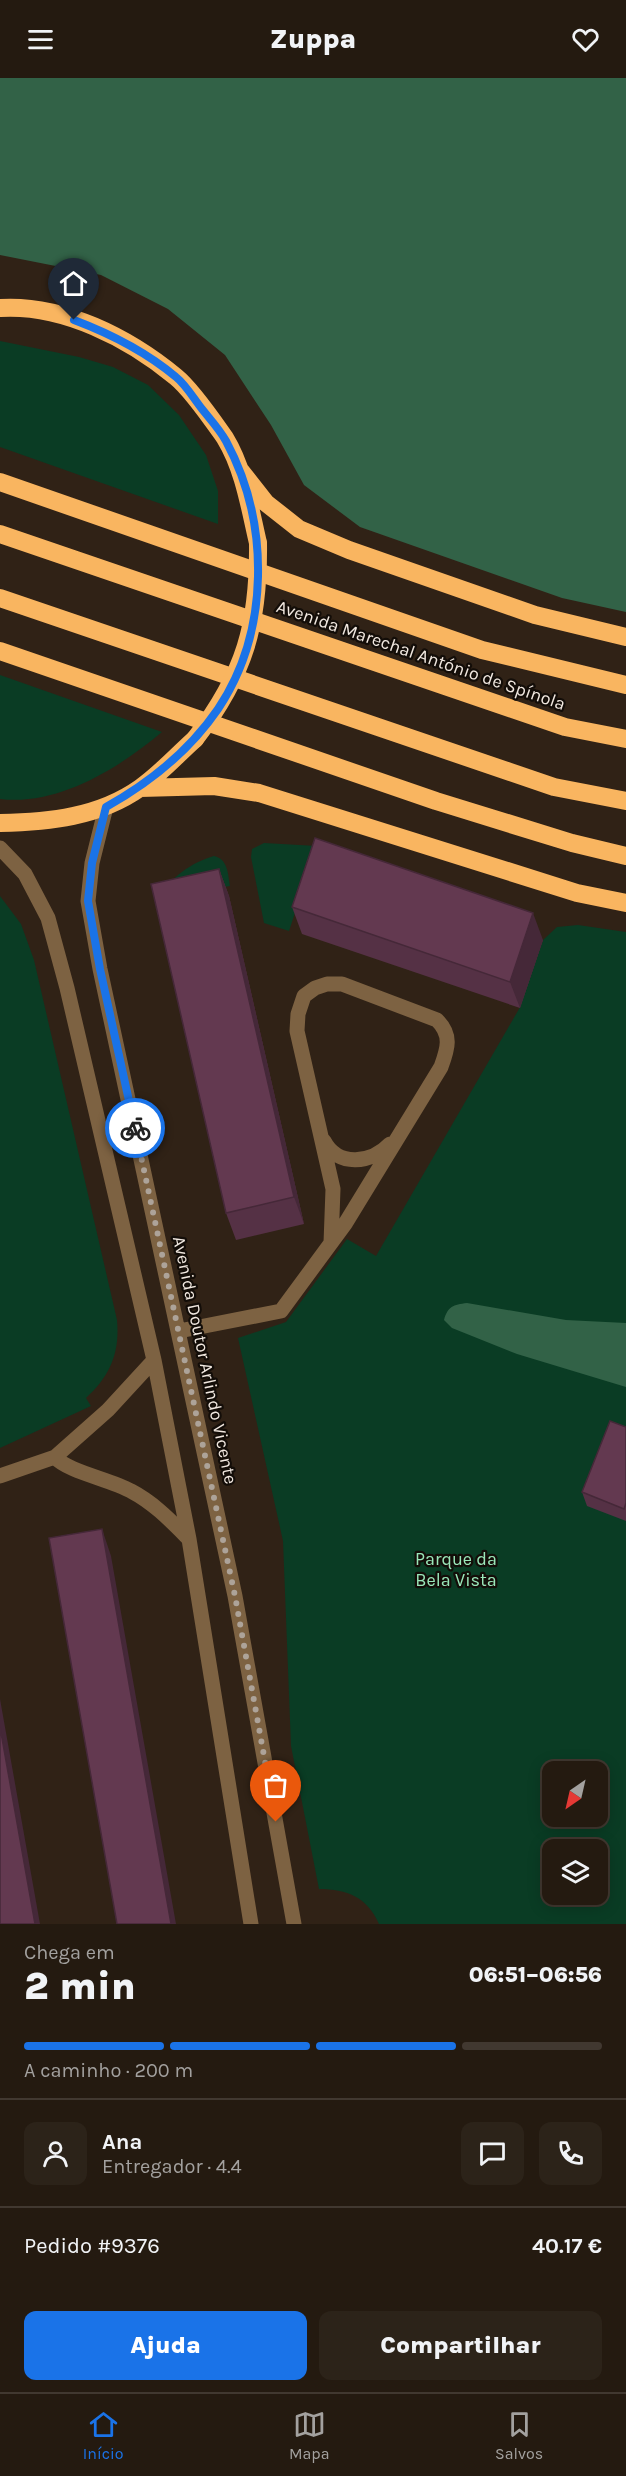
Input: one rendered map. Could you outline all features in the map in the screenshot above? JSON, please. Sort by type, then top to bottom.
[{"type":"highway","points":[[0,309],[52,312],[116,336],[178,378],[225,439],[240,470],[258,543],[259,582],[251,632],[235,679],[218,709],[195,739],[140,788],[106,807],[48,822],[0,824]]},
{"type":"highway","points":[[240,470],[266,503],[299,529],[349,550],[535,615],[626,637]]},
{"type":"highway","points":[[0,483],[483,650],[626,685]]},
{"type":"highway","name":"Avenida Marechal António de Spínola","points":[[0,534],[566,727],[626,739]]},
{"type":"highway","points":[[0,598],[554,787],[626,801]]},
{"type":"highway","points":[[0,651],[436,801],[572,843],[626,856]]},
{"type":"highway","points":[[140,788],[214,786],[259,793],[577,893],[626,903]]},
{"type":"street","name":"Avenida Doutor Arlindo Vicente","points":[[106,807],[92,863],[88,901],[100,969],[235,1596],[294,1924]]},
{"type":"street","points":[[0,848],[25,874],[48,918],[67,988],[154,1360],[189,1539],[251,1924]]},
{"type":"street","points":[[179,1331],[281,1311],[345,1224],[441,1067],[449,1038],[446,1028],[421,1012],[342,984],[315,988],[304,996],[298,1014],[297,1031],[333,1189],[331,1243]]},
{"type":"street","points":[[322,1136],[328,1148],[337,1155],[362,1160],[382,1152],[400,1135]]},
{"type":"street","points":[[0,1476],[55,1456],[108,1410],[154,1360]]},
{"type":"street","points":[[55,1456],[64,1466],[99,1476],[133,1491],[163,1513],[189,1539]]},
{"type":"green space","points":[[0,78],[626,78],[626,612],[562,598],[360,527],[304,485],[271,425],[225,355],[168,309],[101,275],[0,255]]},
{"type":"green space","points":[[0,341],[79,357],[113,367],[148,385],[179,415],[206,455],[218,491],[218,524],[0,447]]},
{"type":"green space","points":[[0,675],[162,732],[127,759],[87,782],[44,797],[22,800],[0,799]]},
{"type":"green space","points":[[264,843],[317,846],[289,931],[264,923],[251,857],[252,849]]},
{"type":"green space","points":[[214,856],[225,864],[230,886],[158,898],[182,872]]},
{"type":"green space","points":[[0,896],[21,924],[34,960],[118,1332],[112,1363],[101,1381],[86,1398],[91,1406],[0,1448]]},
{"type":"green space","name":"Parque da Bela Vista","points":[[578,925],[626,932],[626,1924],[379,1924],[368,1907],[355,1896],[329,1889],[319,1889],[291,1746],[283,1541],[238,1338],[286,1322],[347,1239],[376,1256],[519,1009],[543,940],[557,927]]},
{"type":"green space","points":[[467,1303],[566,1320],[626,1323],[626,1387],[517,1354],[452,1328],[444,1320],[447,1312],[455,1306]]},
{"type":"building","points":[[315,838],[533,913],[510,982],[292,907]]},
{"type":"building","points":[[219,869],[294,1197],[226,1213],[151,884]]},
{"type":"building","points":[[610,1421],[626,1427],[626,1503],[624,1509],[582,1492]]},
{"type":"building","points":[[102,1529],[171,1924],[117,1924],[49,1538]]},
{"type":"building","points":[[0,1727],[35,1924],[0,1924]]},
{"type":"way so far","points":[[135,1128],[235,1596],[276,1822]]},
{"type":"route","points":[[74,320],[116,336],[178,378],[225,439],[240,470],[258,543],[259,582],[251,632],[235,679],[218,709],[195,739],[140,788],[106,807],[92,863],[88,901],[100,969],[135,1128]]}]
